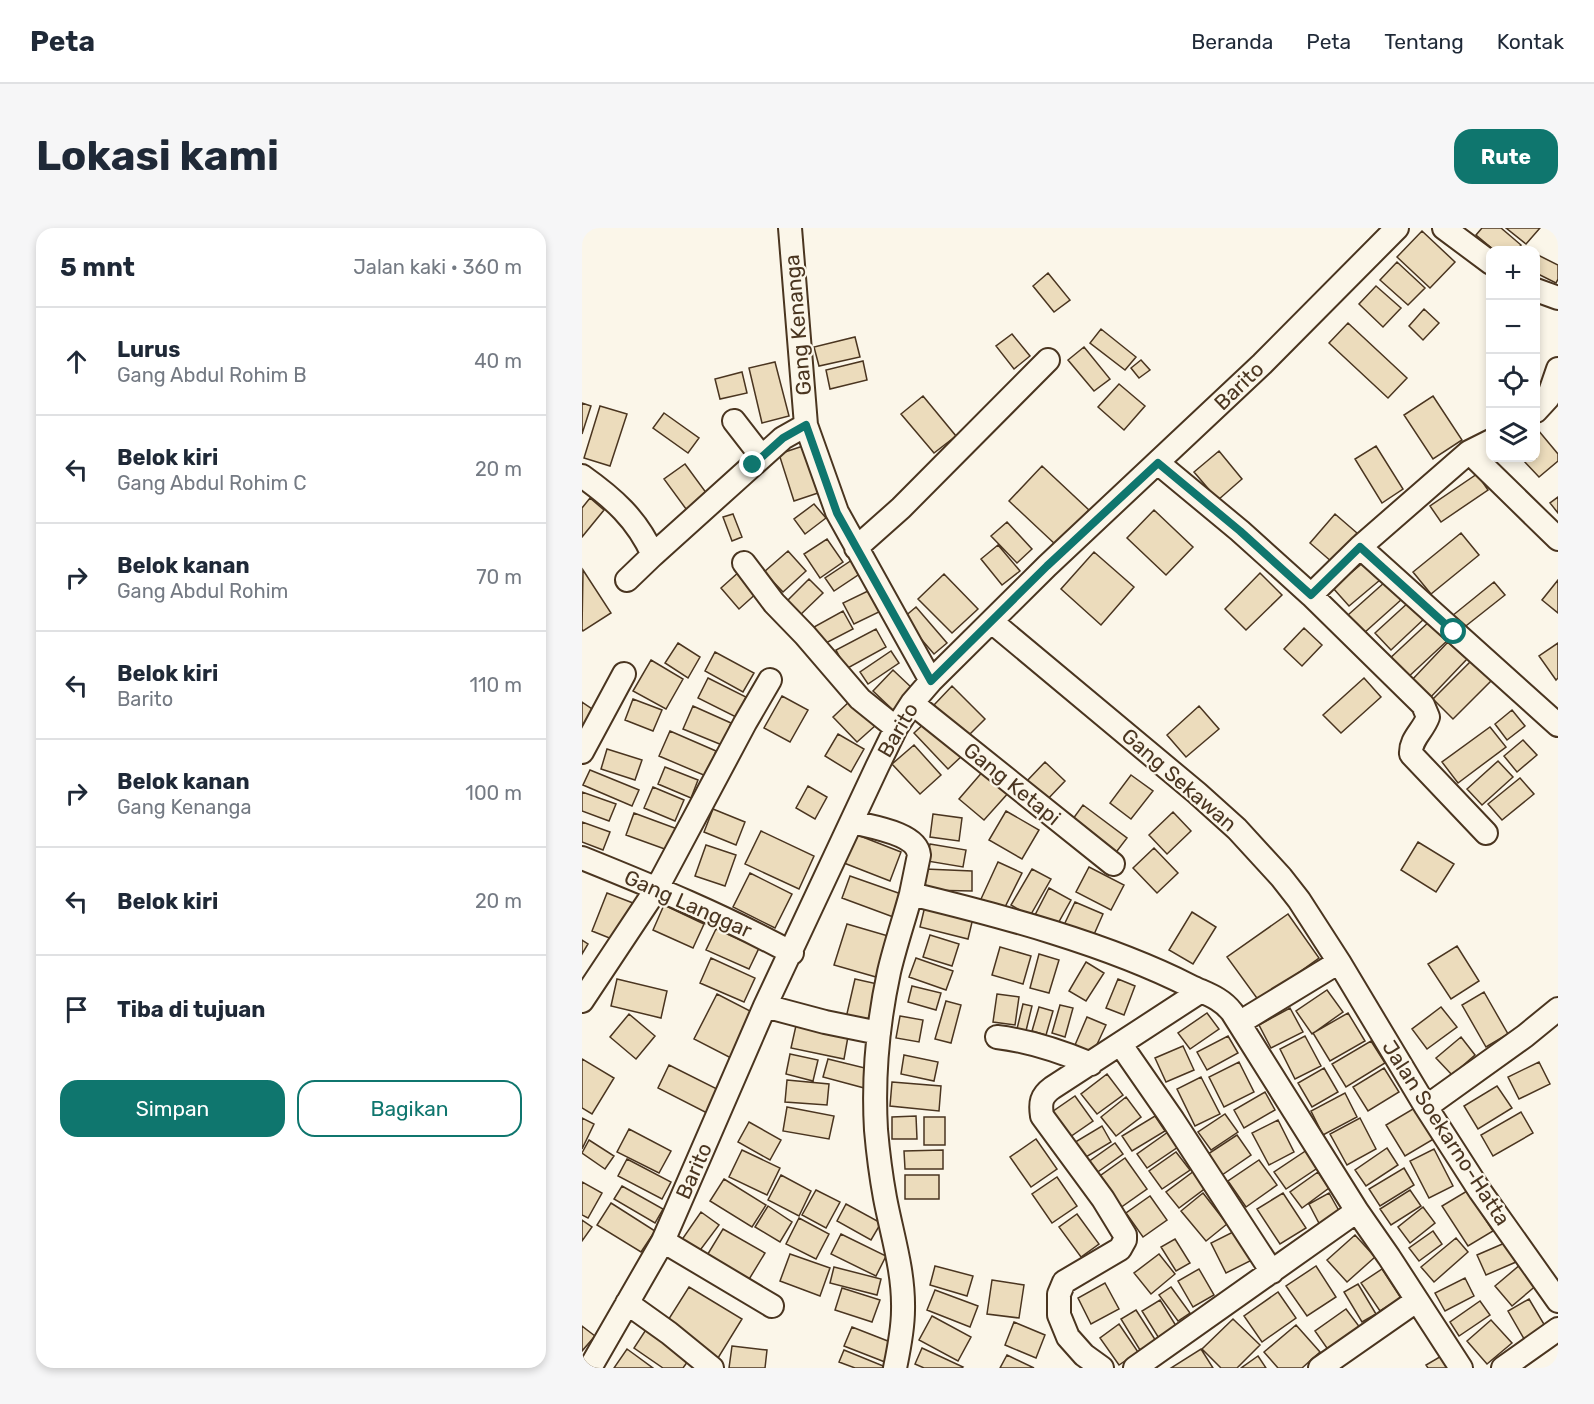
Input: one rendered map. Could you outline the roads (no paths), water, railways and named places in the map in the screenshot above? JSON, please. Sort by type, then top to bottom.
[{"type":"street","name":"Gang Kenanga","points":[[789,228],[806,425],[837,513],[931,681]]},
{"type":"street","name":"Barito","points":[[590,1368],[663,1240],[765,1006],[792,953],[896,728],[912,703],[931,681],[1047,566],[1262,364],[1397,228]]},
{"type":"street","points":[[1444,228],[1486,259]]},
{"type":"street","points":[[1540,291],[1558,297]]},
{"type":"street","points":[[856,548],[901,508],[1048,360]]},
{"type":"street","points":[[1547,403],[1558,369]]},
{"type":"street","points":[[734,421],[762,457]]},
{"type":"street","points":[[627,580],[783,438],[806,425]]},
{"type":"street","points":[[1311,595],[1360,547],[1469,452],[1486,444]]},
{"type":"street","points":[[1469,452],[1558,539]]},
{"type":"street","points":[[1158,463],[1240,531],[1311,595],[1424,705],[1428,717],[1424,727],[1411,744],[1411,754],[1486,833]]},
{"type":"street","points":[[582,476],[613,499],[648,543],[653,555]]},
{"type":"street","points":[[1360,547],[1558,725]]},
{"type":"street","points":[[744,563],[774,603],[860,699],[896,728]]},
{"type":"street","name":"Gang Sekawan","points":[[992,622],[1237,829],[1293,892],[1339,962]]},
{"type":"street","points":[[582,752],[624,674]]},
{"type":"street","points":[[582,1001],[657,888],[770,680]]},
{"type":"street","name":"Gang Ketapi","points":[[912,703],[1113,864]]},
{"type":"street","points":[[852,822],[912,841],[919,850],[911,894],[890,972],[879,1033],[876,1128],[885,1200],[899,1259],[903,1309],[895,1368]]},
{"type":"street","name":"Gang Langgar","points":[[582,858],[657,888],[741,926],[792,953]]},
{"type":"street","points":[[911,894],[1050,931],[1165,973],[1223,1001],[1307,1129],[1357,1211],[1461,1368]]},
{"type":"street","points":[[1239,1023],[1339,962]]},
{"type":"street","name":"Jalan Soekarno-Hatta","points":[[1339,962],[1426,1107],[1480,1191],[1558,1301]]},
{"type":"street","points":[[1102,1368],[1084,1355],[1068,1337],[1059,1315],[1059,1294],[1064,1282],[1120,1249],[1125,1235],[1103,1199],[1042,1116],[1041,1107],[1045,1094],[1201,991]]},
{"type":"street","points":[[765,1006],[879,1033]]},
{"type":"street","points":[[1426,1107],[1525,1036],[1558,1009]]},
{"type":"street","points":[[997,1037],[1023,1040],[1058,1050],[1091,1064]]},
{"type":"street","points":[[1120,1045],[1173,1119],[1272,1272]]},
{"type":"street","points":[[1135,1368],[1357,1211]]},
{"type":"street","points":[[663,1240],[772,1306]]},
{"type":"street","points":[[1320,1368],[1349,1360],[1416,1301]]},
{"type":"street","points":[[627,1303],[712,1368]]},
{"type":"street","points":[[1503,1368],[1558,1329]]}]
